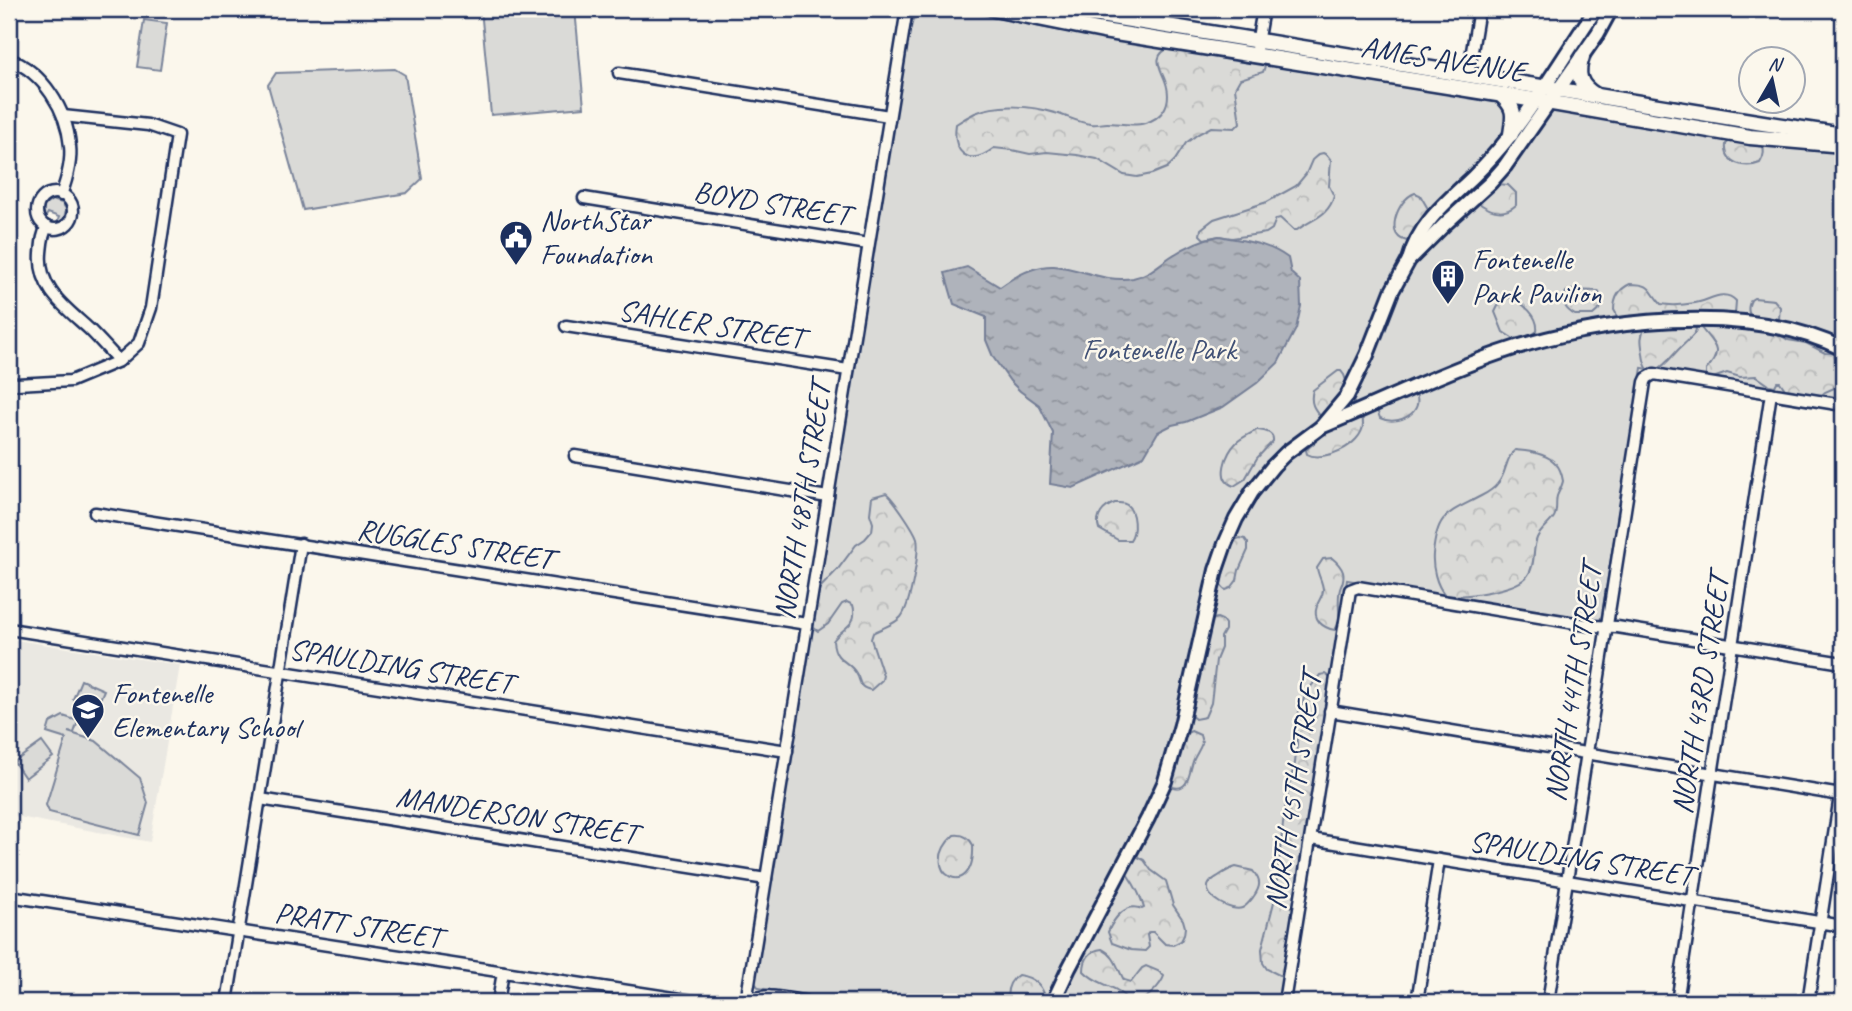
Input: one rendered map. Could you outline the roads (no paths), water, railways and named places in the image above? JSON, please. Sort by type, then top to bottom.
[{"type":"main road","name":"AMES AVENUE","points":[[994,9],[1080,27],[1468,75],[1539,94],[1750,137],[1843,145]]},
{"type":"main road","name":"AMES AVENUE","points":[[1063,9],[1256,48],[1340,69],[1501,95],[1539,94]]},
{"type":"main road","points":[[1052,1002],[1148,818],[1164,781],[1181,725],[1212,585],[1231,528],[1252,492],[1273,466],[1321,426],[1347,396],[1365,362],[1392,291],[1426,223],[1487,164],[1511,134],[1596,9]]},
{"type":"main road","points":[[1409,260],[1505,166],[1555,97],[1611,9]]},
{"type":"main road","points":[[1582,57],[1578,70],[1580,82],[1596,96]]},
{"type":"main road","points":[[1340,69],[1352,63],[1400,69],[1424,68]]},
{"type":"main road","points":[[1501,95],[1512,107],[1511,134]]},
{"type":"main road","name":"AMES AVENUE","points":[[1555,97],[1596,96],[1843,135]]},
{"type":"main road","points":[[1321,426],[1515,348],[1571,334],[1637,323],[1696,321],[1765,324],[1813,335],[1843,349]]},
{"type":"main road","points":[[1347,396],[1352,405],[1363,410]]},
{"type":"street","name":"NORTH 48TH STREET","points":[[747,1002],[907,9]]},
{"type":"street","points":[[1256,48],[1263,9]]},
{"type":"street","points":[[1468,75],[1479,9]]},
{"type":"street","points":[[9,59],[33,72],[54,97],[63,116],[70,146],[70,160],[67,180],[61,194]]},
{"type":"street","points":[[619,73],[889,116]]},
{"type":"street","points":[[9,382],[17,384],[71,381],[119,361],[139,343],[151,308],[177,135],[148,125],[63,116]]},
{"type":"street","points":[[50,194],[61,194],[71,205],[71,220],[61,228],[47,227],[40,221],[38,205],[50,194]]},
{"type":"street","name":"BOYD STREET","points":[[584,198],[868,244]]},
{"type":"street","points":[[47,227],[42,235],[40,263],[43,279],[56,299],[119,361]]},
{"type":"street","name":"SAHLER STREET","points":[[566,326],[848,370]]},
{"type":"street","name":"NORTH 44TH STREET","points":[[1548,1002],[1645,382],[1651,374],[1771,393]]},
{"type":"street","points":[[1771,393],[1843,405]]},
{"type":"street","name":"NORTH 43RD STREET","points":[[1677,1002],[1771,393]]},
{"type":"street","points":[[575,456],[828,497]]},
{"type":"street","name":"RUGGLES STREET","points":[[95,513],[807,624]]},
{"type":"street","points":[[227,1002],[301,544]]},
{"type":"street","name":"NORTH 45TH STREET","points":[[1284,1002],[1350,590],[1358,587],[1593,626],[1607,626]]},
{"type":"street","points":[[1607,626],[1843,663]]},
{"type":"street","name":"SPAULDING STREET","points":[[9,629],[787,751]]},
{"type":"street","points":[[1331,711],[1840,795]]},
{"type":"street","points":[[1808,1002],[1843,777]]},
{"type":"street","name":"MANDERSON STREET","points":[[260,799],[766,878]]},
{"type":"street","name":"SPAULDING STREET","points":[[1311,839],[1843,926]]},
{"type":"street","points":[[1417,1002],[1439,860]]},
{"type":"street","name":"PRATT STREET","points":[[9,896],[700,1002]]},
{"type":"street","points":[[498,1002],[503,972]]},
{"type":"street","points":[[747,1002],[761,995],[769,995],[807,1002]]},
{"type":"water","points":[[1219,236],[1255,243],[1280,253],[1288,258],[1291,273],[1300,281],[1301,306],[1296,329],[1278,363],[1257,383],[1223,407],[1158,432],[1144,456],[1073,488],[1050,484],[1053,433],[1039,405],[1010,381],[993,357],[986,340],[986,317],[954,304],[945,273],[967,267],[1000,287],[1025,272],[1047,266],[1064,267],[1113,279],[1133,278],[1149,272],[1187,247]]},
{"type":"place","name":"NorthStar Foundation","points":[[516,267]]},
{"type":"place","name":"Fontenelle Park Pavilion","points":[[1448,306]]},
{"type":"place","name":"Fontenelle Elementary School","points":[[88,740]]},
{"type":"park label","name":"Fontenelle Park","points":[[1159,349]]}]
